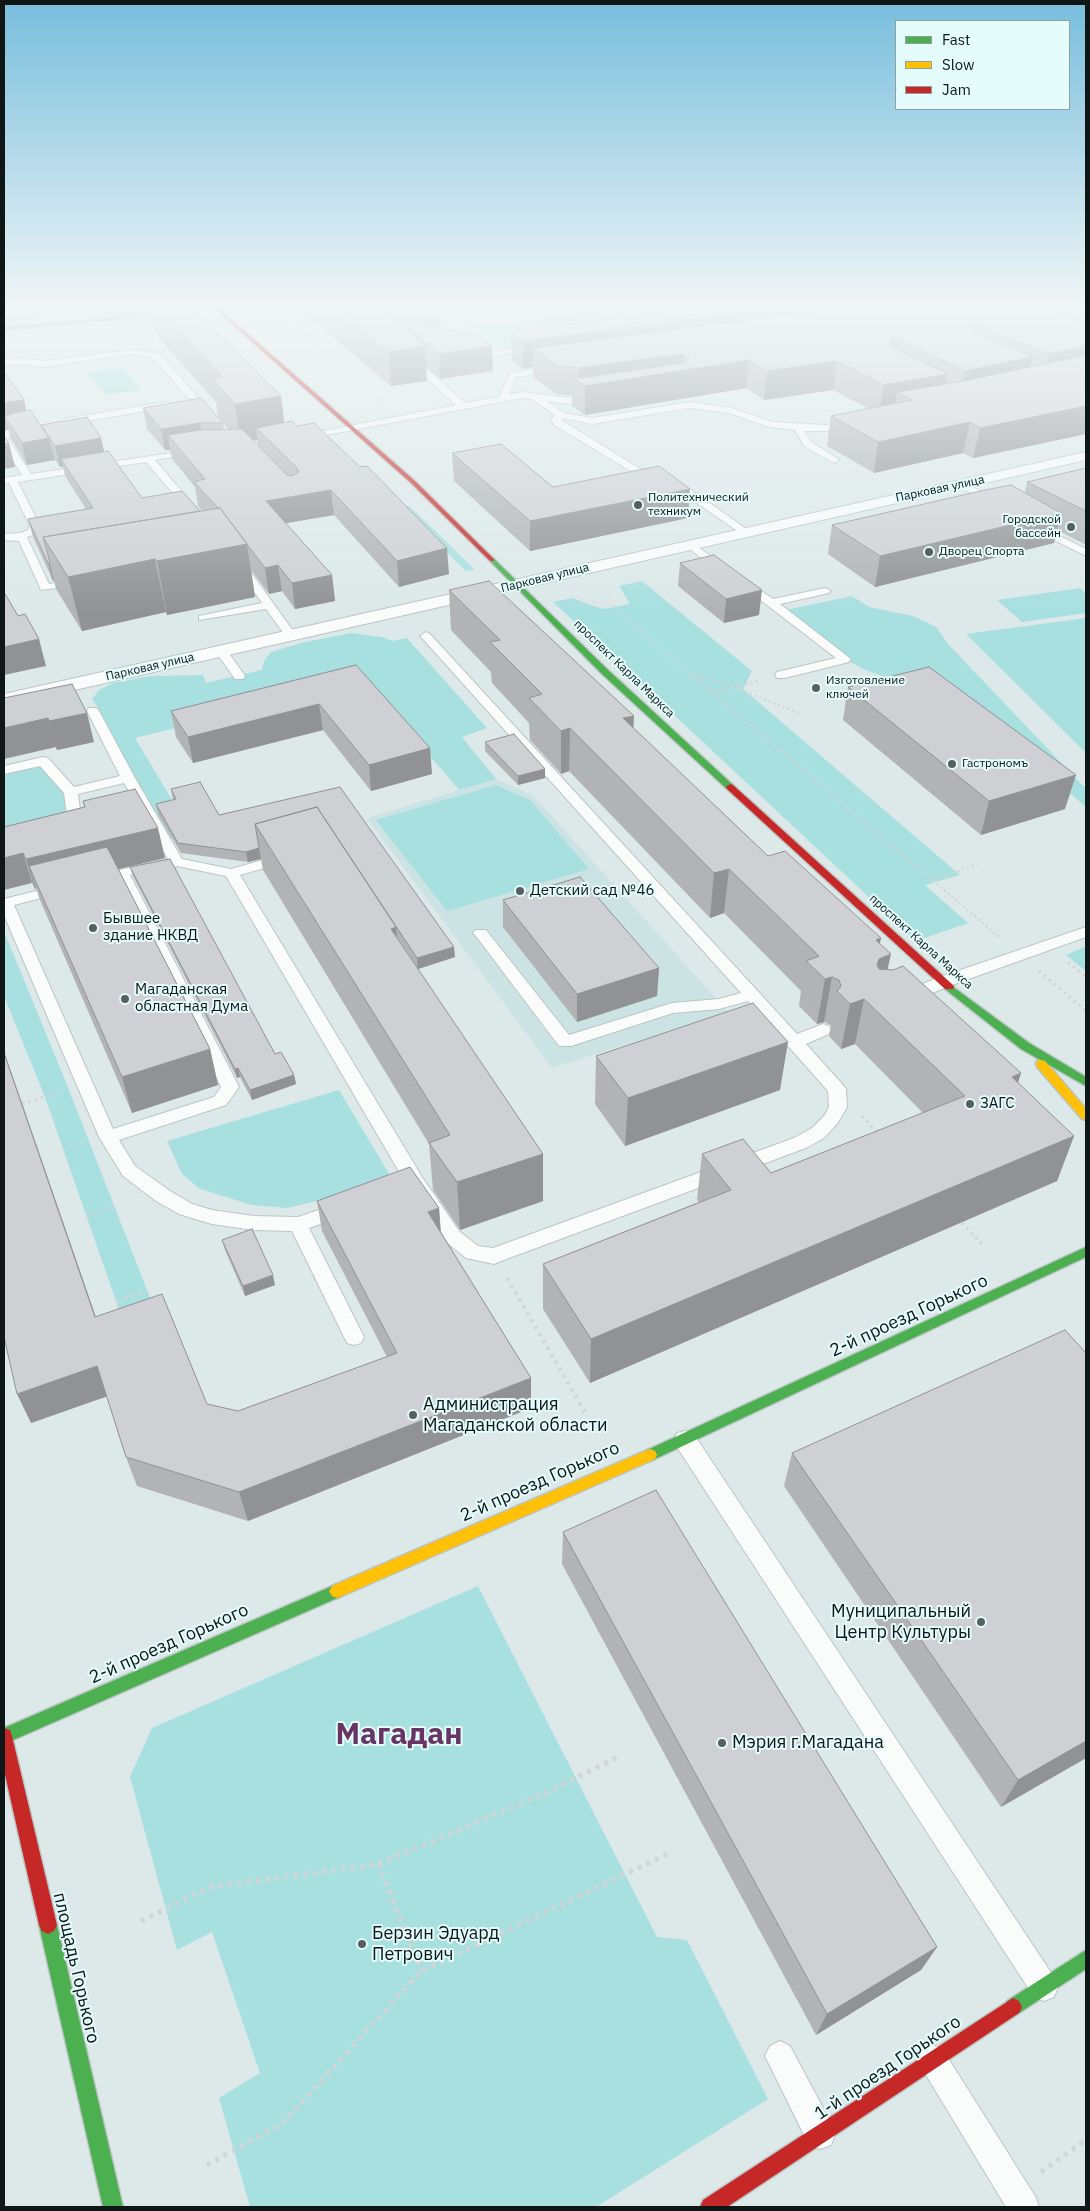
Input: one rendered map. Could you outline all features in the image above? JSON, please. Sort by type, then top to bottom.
[{"type":"street","name":"проспект Карла Маркса","points":[[327,406],[412,482],[605,672],[943,982],[1025,1046],[1086,1082]]},
{"type":"street","name":"Парковая улица","points":[[4,700],[1086,456]]},
{"type":"street","name":"проспект Карла Маркса","points":[[1025,1046],[1086,1116]]},
{"type":"street","name":"2-й проезд Горького","points":[[4,1735],[685,1440],[1086,1252]]},
{"type":"street","name":"площадь Горького","points":[[4,1735],[113,2207]]},
{"type":"street","name":"1-й проезд Горького","points":[[710,2207],[1086,1959]]},
{"type":"lane","points":[[28,477],[4,437],[15,430],[161,406]]},
{"type":"lane","points":[[191,406],[220,428]]},
{"type":"lane","points":[[294,440],[462,406]]},
{"type":"lane","points":[[548,406],[561,415],[592,421],[682,406]]},
{"type":"lane","points":[[697,406],[731,411],[772,425],[798,428],[826,428],[860,422]]},
{"type":"lane","points":[[561,415],[556,419],[557,423],[647,477],[686,491],[746,533]]},
{"type":"lane","points":[[798,428],[807,444],[834,460]]},
{"type":"lane","points":[[4,537],[32,532],[35,526],[8,481],[204,449]]},
{"type":"lane","points":[[148,458],[201,519]]},
{"type":"lane","points":[[962,484],[1004,509]]},
{"type":"lane","points":[[1021,519],[1086,553]]},
{"type":"lane","points":[[18,536],[23,539],[45,588],[94,579]]},
{"type":"lane","points":[[691,545],[729,575]]},
{"type":"lane","points":[[232,554],[291,636]]},
{"type":"lane","points":[[770,603],[825,591]]},
{"type":"lane","points":[[756,592],[845,660],[781,675]]},
{"type":"lane","points":[[203,618],[269,605]]},
{"type":"lane","points":[[231,873],[416,1182],[452,1236],[473,1253],[494,1256],[800,1143],[818,1133],[831,1120],[838,1107],[837,1089],[426,636]]},
{"type":"lane","points":[[221,651],[238,676]]},
{"type":"lane","points":[[93,711],[128,778],[177,862]]},
{"type":"lane","points":[[4,770],[43,761],[70,792],[75,825],[48,831]]},
{"type":"lane","points":[[70,792],[128,778]]},
{"type":"lane","points":[[301,853],[231,873],[177,862],[122,873],[5,903],[108,1138],[129,1170],[163,1196],[186,1210],[212,1217],[252,1223],[298,1224],[361,1202]]},
{"type":"lane","points":[[108,1138],[220,1101],[230,1087],[122,873]]},
{"type":"lane","points":[[481,932],[565,1042],[672,1008],[719,1004],[752,995]]},
{"type":"lane","points":[[893,1003],[943,982],[1086,932]]},
{"type":"lane","points":[[794,1042],[823,1030]]},
{"type":"lane","points":[[398,1189],[416,1182]]},
{"type":"lane","points":[[298,1224],[354,1337]]},
{"type":"lane","points":[[685,1440],[1044,1987]]},
{"type":"lane","points":[[780,2056],[820,2135]]},
{"type":"lane","points":[[932,2060],[1024,2207]]},
{"type":"path","points":[[834,460],[877,481]]},
{"type":"path","points":[[579,570],[600,586],[615,607],[691,675],[1086,1011]]},
{"type":"path","points":[[564,594],[615,607]]},
{"type":"path","points":[[691,675],[734,687],[801,714]]},
{"type":"path","points":[[712,693],[781,675]]},
{"type":"path","points":[[934,880],[977,864]]},
{"type":"path","points":[[22,1104],[85,1085]]},
{"type":"path","points":[[837,1089],[884,1140]]},
{"type":"path","points":[[62,1148],[88,1140]]},
{"type":"path","points":[[86,1216],[115,1207]]},
{"type":"path","points":[[962,1222],[982,1244]]},
{"type":"path","points":[[494,1256],[586,1414]]},
{"type":"path","points":[[116,1301],[147,1291]]},
{"type":"path","points":[[141,1921],[211,1887],[378,1864],[535,1798],[620,1756]]},
{"type":"path","points":[[207,2165],[283,2123],[421,1971],[672,1852]]},
{"type":"path","points":[[378,1864],[421,1971]]},
{"type":"shaded area","points":[[399,505],[410,506],[475,570],[466,571]]},
{"type":"shaded area","points":[[642,581],[752,671],[743,689],[960,875],[925,885],[968,923],[916,941],[553,602],[572,598],[603,609],[630,604],[619,586]]},
{"type":"shaded area","points":[[1080,588],[1086,593],[1086,613],[1022,622],[997,600]]},
{"type":"shaded area","points":[[852,596],[869,607],[913,616],[936,627],[949,645],[1086,789],[1086,807],[1066,790],[930,693],[863,669],[845,659],[781,611]]},
{"type":"shaded area","points":[[1086,618],[1086,753],[966,634]]},
{"type":"shaded area","points":[[351,633],[382,637],[392,641],[407,638],[487,728],[462,737],[496,779],[459,790],[366,681],[135,738],[187,825],[181,836],[164,840],[93,711],[98,707],[92,699],[99,690],[113,683],[150,676],[203,675],[206,683],[262,670],[264,661],[271,652],[301,643]]},
{"type":"shaded area","points":[[43,761],[71,792],[75,825],[4,842],[4,770]]},
{"type":"shaded area","name":"Детский сад №46","points":[[496,779],[533,795],[728,1012],[552,1068],[367,818]]},
{"type":"shaded area","points":[[496,785],[530,800],[589,869],[447,911],[376,820]]},
{"type":"shaded area","points":[[4,934],[69,1090],[156,1313],[124,1324],[45,1097],[4,996]]},
{"type":"shaded area","points":[[1086,946],[1086,971],[1066,955]]},
{"type":"shaded area","points":[[339,1090],[391,1177],[334,1197],[287,1208],[252,1205],[200,1189],[182,1174],[167,1141]]},
{"type":"shaded area","points":[[478,1586],[657,1937],[687,1940],[768,2099],[596,2207],[250,2207],[219,2098],[260,2073],[212,1932],[177,1950],[130,1777],[152,1728]]},
{"type":"building","points":[[154,406],[208,406],[223,423],[200,423],[161,429],[143,408]]},
{"type":"building","points":[[881,406],[1085,406],[980,428],[970,422],[878,442],[831,416]]},
{"type":"building","points":[[30,410],[49,438],[22,443],[5,417],[13,413]]},
{"type":"building","points":[[87,417],[101,438],[55,446],[41,425]]},
{"type":"building","points":[[292,421],[297,426],[314,423],[360,467],[367,466],[447,548],[397,561],[331,490],[266,501],[332,575],[292,583],[278,565],[265,568],[220,508],[194,482],[205,479],[168,435],[200,430],[242,429],[287,475],[292,476],[299,472],[297,468],[256,428]]},
{"type":"building","points":[[4,435],[9,443],[4,444]]},
{"type":"building","points":[[501,444],[553,487],[659,466],[690,489],[530,521],[452,453]]},
{"type":"building","points":[[108,451],[142,498],[182,491],[200,511],[43,537],[50,563],[48,563],[28,519],[93,508],[61,459]]},
{"type":"building","points":[[1086,468],[1086,511],[1027,482]]},
{"type":"building","points":[[1011,485],[1061,513],[880,556],[832,525],[985,490]]},
{"type":"building","points":[[220,508],[247,544],[157,561],[155,559],[68,577],[43,537]]},
{"type":"building","points":[[714,555],[762,590],[726,599],[680,563]]},
{"type":"building","points":[[489,581],[634,716],[623,718],[768,856],[785,851],[881,938],[876,940],[891,954],[879,959],[877,965],[879,969],[893,970],[903,966],[1021,1073],[1012,1077],[1074,1136],[591,1339],[543,1264],[731,1190],[702,1154],[743,1139],[771,1173],[965,1096],[864,999],[850,1004],[837,991],[841,986],[839,980],[832,977],[825,979],[806,961],[819,956],[729,869],[714,873],[570,728],[561,731],[529,698],[542,694],[490,642],[500,640],[449,590]]},
{"type":"building","points":[[4,592],[18,616],[25,614],[39,639],[4,647]]},
{"type":"building","points":[[356,665],[430,748],[369,765],[319,704],[188,737],[171,711]]},
{"type":"building","points":[[929,667],[1076,775],[989,801],[848,687]]},
{"type":"building","points":[[72,684],[87,713],[49,721],[48,718],[4,728],[4,698]]},
{"type":"building","points":[[514,734],[545,769],[518,776],[485,742]]},
{"type":"building","points":[[200,782],[219,815],[340,787],[454,947],[417,958],[317,807],[255,824],[259,848],[246,852],[178,843],[156,804],[176,799],[171,789]]},
{"type":"building","points":[[135,789],[158,828],[26,859],[23,853],[4,858],[4,827],[85,807],[83,801]]},
{"type":"building","points":[[317,807],[396,927],[391,929],[543,1154],[457,1182],[429,1143],[450,1135],[255,824]]},
{"type":"building","name":"Магаданская областная Дума","points":[[107,847],[210,1049],[122,1077],[29,866]]},
{"type":"building","points":[[170,859],[275,1054],[281,1052],[294,1075],[250,1090],[238,1068],[235,1069],[130,867]]},
{"type":"building","points":[[580,877],[659,968],[577,994],[503,900]]},
{"type":"building","points":[[753,1003],[788,1042],[628,1098],[596,1056]]},
{"type":"building","points":[[4,1053],[95,1317],[162,1294],[207,1404],[238,1411],[397,1353],[317,1201],[410,1167],[439,1208],[428,1212],[531,1378],[239,1492],[126,1457],[97,1366],[17,1394],[4,1337]]},
{"type":"building","points":[[252,1229],[273,1275],[243,1286],[222,1240]]},
{"type":"building","name":"Муниципальный Центр Культуры","points":[[1065,1330],[1086,1353],[1086,1741],[1018,1780],[792,1453]]},
{"type":"building","name":"Мэрия г.Магадана","points":[[656,1490],[937,1947],[827,2014],[563,1532]]},
{"type":"traffic: fast","points":[[492,560],[605,672],[730,787]]},
{"type":"traffic: fast","points":[[949,987],[1025,1046],[1086,1082]]},
{"type":"traffic: fast","points":[[650,1455],[1086,1252]]},
{"type":"traffic: fast","points":[[4,1736],[337,1591]]},
{"type":"traffic: fast","points":[[48,1925],[113,2207]]},
{"type":"traffic: fast","points":[[1013,2007],[1086,1959]]},
{"type":"traffic: slow","points":[[1041,1064],[1086,1116]]},
{"type":"traffic: slow","points":[[337,1591],[650,1455]]},
{"type":"traffic: jam","points":[[327,406],[413,482],[492,560]]},
{"type":"traffic: jam","points":[[730,787],[949,987]]},
{"type":"traffic: jam","points":[[4,1736],[48,1925]]},
{"type":"traffic: jam","points":[[710,2207],[1013,2007]]},
{"type":"place","name":"Политехнический техникум","points":[[638,505]]},
{"type":"place","name":"Городской бассейн","points":[[1071,527]]},
{"type":"place","name":"Дворец Спорта","points":[[929,552]]},
{"type":"place","name":"Изготовление ключей","points":[[816,688]]},
{"type":"place","name":"Гастрономъ","points":[[952,764]]},
{"type":"place","name":"Детский сад №46","points":[[520,891]]},
{"type":"place","name":"Бывшее здание НКВД","points":[[93,928]]},
{"type":"place","name":"Магаданская областная Дума","points":[[125,999]]},
{"type":"place","name":"ЗАГС","points":[[970,1104]]},
{"type":"place","name":"Администрация Магаданской области","points":[[413,1415]]},
{"type":"place","name":"Муниципальный Центр Культуры","points":[[981,1622]]},
{"type":"place","name":"Мэрия г.Магадана","points":[[722,1743]]},
{"type":"place","name":"Берзин Эдуард Петрович","points":[[362,1944]]},
{"type":"district","name":"Магадан","points":[[399,1735]]}]
